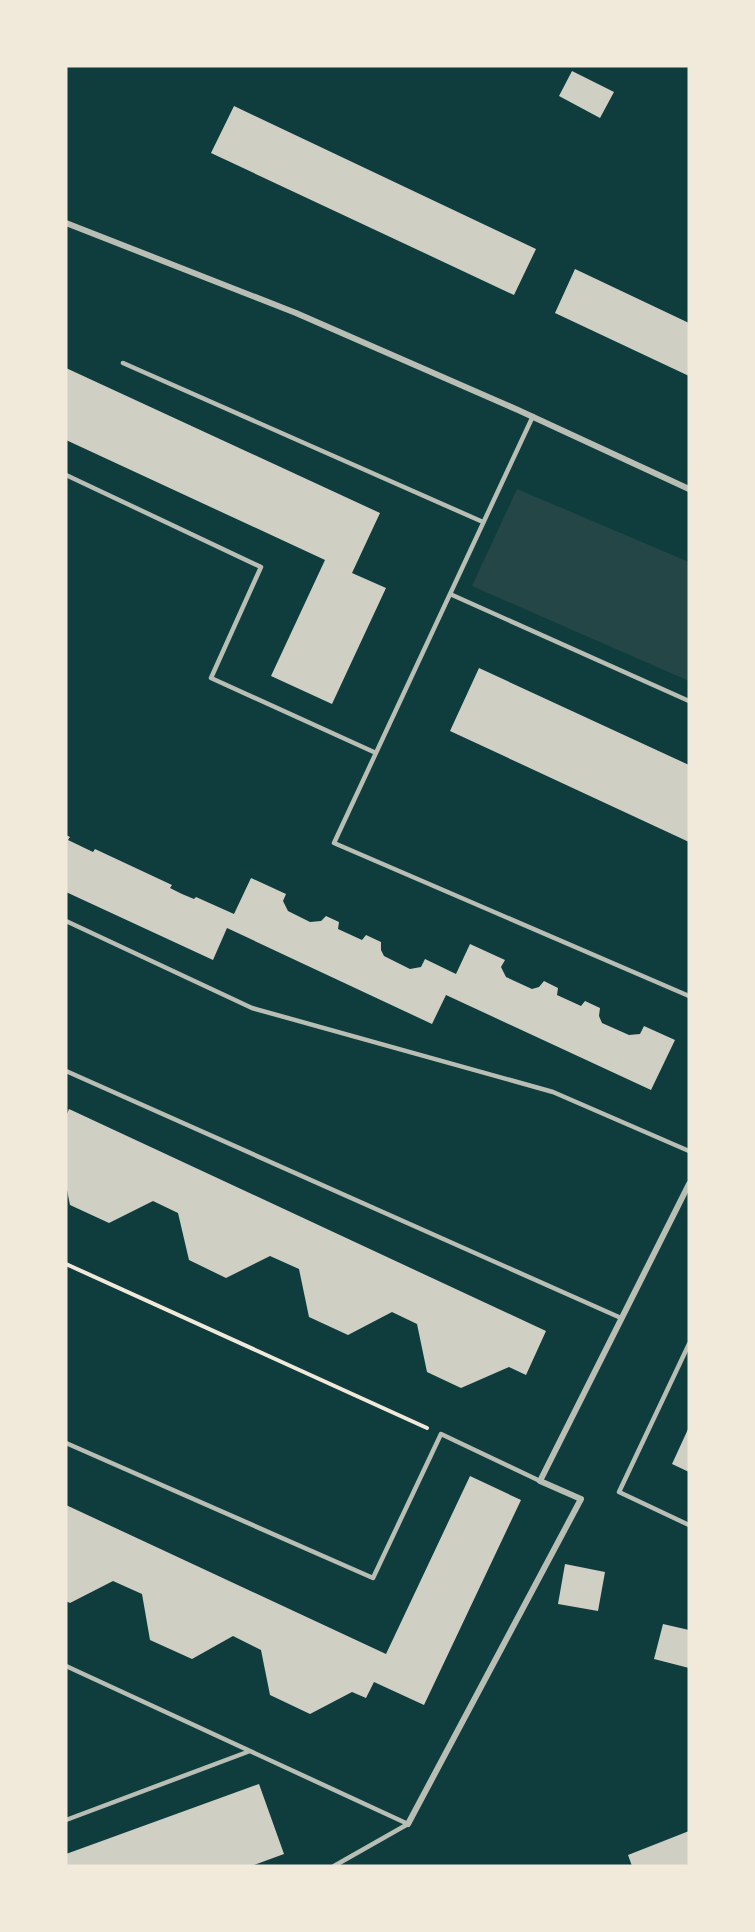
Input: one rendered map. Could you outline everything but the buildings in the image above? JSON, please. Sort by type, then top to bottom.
[{"type":"street","points":[[66,223],[296,313],[532,416],[689,489]]},
{"type":"street","points":[[408,1824],[581,1499],[540,1480],[689,1184]]},
{"type":"lane","points":[[123,363],[483,522]]},
{"type":"lane","points":[[532,416],[334,843],[689,996]]},
{"type":"lane","points":[[66,476],[261,567],[212,678],[376,753]]},
{"type":"lane","points":[[450,594],[689,701]]},
{"type":"lane","points":[[66,921],[252,1008],[553,1092],[689,1151]]},
{"type":"lane","points":[[66,1071],[621,1318]]},
{"type":"lane","points":[[689,1344],[618,1492],[689,1525]]},
{"type":"lane","points":[[66,1443],[373,1578],[441,1434],[540,1480]]},
{"type":"lane","points":[[66,1666],[408,1824]]},
{"type":"lane","points":[[66,1820],[250,1751]]},
{"type":"lane","points":[[334,1866],[408,1824]]},
{"type":"path","points":[[66,1264],[441,1434]]},
{"type":"shaded area","points":[[517,489],[689,562],[689,681],[472,586]]}]
